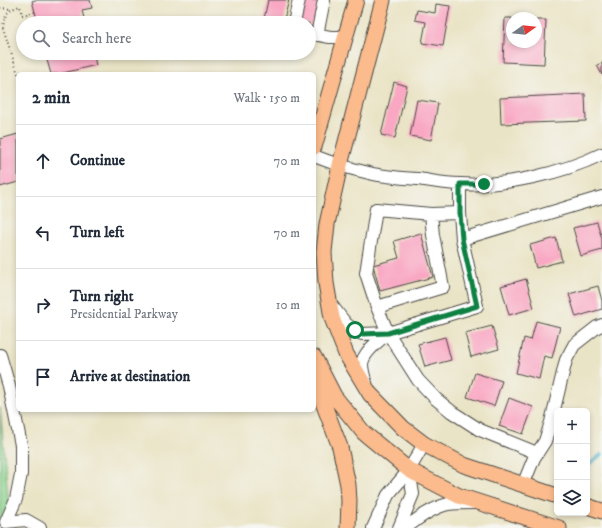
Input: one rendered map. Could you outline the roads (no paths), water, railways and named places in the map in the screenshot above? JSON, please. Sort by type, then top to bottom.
[{"type":"main road","points":[[345,37],[341,17],[347,0]]},
{"type":"main road","points":[[316,139],[356,0]]},
{"type":"main road","points":[[383,0],[340,165],[327,224],[324,252],[326,283],[332,318],[346,354],[370,394],[403,428],[424,444],[464,465],[554,495]]},
{"type":"main road","points":[[316,361],[334,396],[364,433],[409,470],[459,496],[558,528]]},
{"type":"main road","points":[[316,384],[342,455],[350,501],[348,528]]},
{"type":"main road","points":[[590,507],[602,511]]},
{"type":"street","points":[[296,16],[299,0]]},
{"type":"street","points":[[316,25],[324,0]]},
{"type":"street","points":[[316,35],[330,38],[345,37]]},
{"type":"street","points":[[316,157],[362,172],[380,175],[460,184],[484,184],[515,180],[548,173],[602,154]]},
{"type":"street","points":[[329,302],[346,324],[362,334],[388,333],[477,306],[462,239],[460,184]]},
{"type":"street","points":[[462,239],[602,197]]},
{"type":"street","points":[[460,213],[430,214],[376,209],[366,273],[376,307],[388,333],[418,380],[436,400],[480,430],[537,453]]},
{"type":"street","points":[[376,307],[443,287],[430,214]]},
{"type":"street","points":[[523,485],[534,458],[545,441],[566,360],[574,344],[602,325]]},
{"type":"street","points":[[370,394],[362,363],[367,352],[388,333]]},
{"type":"street","points":[[0,354],[9,386],[21,445],[22,474],[16,499],[6,523]]},
{"type":"street","points":[[373,528],[388,495],[409,470],[424,444]]},
{"type":"street","points":[[399,528],[413,494],[409,470]]},
{"type":"street","points":[[406,528],[419,517],[448,504],[479,502]]},
{"type":"street","points":[[6,523],[26,520],[40,528]]},
{"type":"waterway","points":[[590,464],[602,454]]}]
